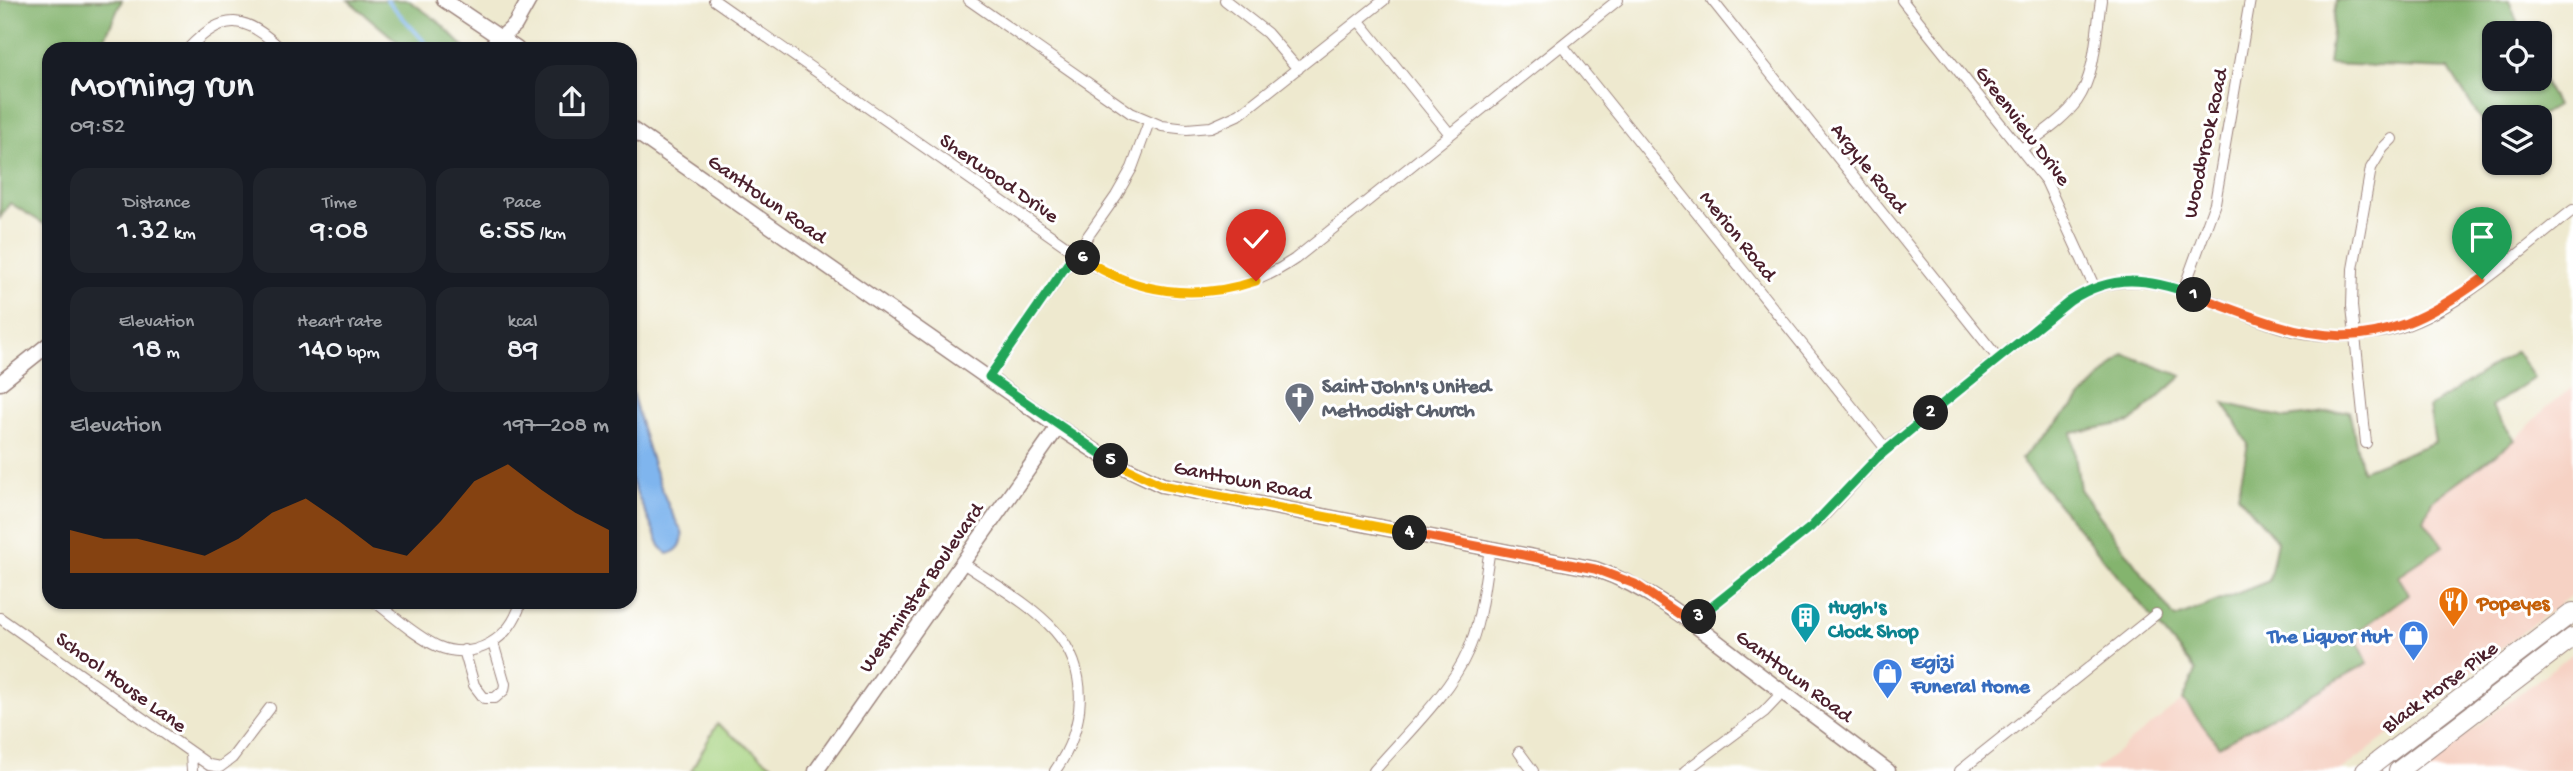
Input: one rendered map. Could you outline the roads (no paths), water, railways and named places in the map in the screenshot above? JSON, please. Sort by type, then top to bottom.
[{"type":"highway","name":"Black Horse Pike","points":[[2365,771],[2573,612]]},
{"type":"highway","points":[[2511,684],[2512,672],[2573,623]]},
{"type":"highway","name":"Black Horse Pike","points":[[2398,771],[2573,637]]},
{"type":"street","points":[[444,0],[507,42]]},
{"type":"street","points":[[497,42],[515,25],[529,0]]},
{"type":"street","name":"Sherwood Drive","points":[[714,0],[1075,253],[1111,275],[1158,290],[1201,293],[1241,286],[1271,275],[1303,253],[1618,0]]},
{"type":"street","points":[[969,0],[1121,107],[1149,122],[1187,129],[1221,123],[1240,114],[1384,0]]},
{"type":"street","points":[[1225,0],[1267,33],[1298,69]]},
{"type":"street","name":"Argyle Road","points":[[1712,0],[1998,358]]},
{"type":"street","name":"Greenview Drive","points":[[1902,0],[2022,148],[2054,194],[2094,286]]},
{"type":"street","points":[[2022,148],[2069,110],[2083,90],[2090,69],[2101,0]]},
{"type":"street","name":"Woodbrook Road","points":[[2183,291],[2215,203],[2250,0]]},
{"type":"street","points":[[195,42],[204,33],[229,21],[256,27],[273,42]]},
{"type":"street","points":[[1359,21],[1450,134]]},
{"type":"street","name":"Merion Road","points":[[1562,45],[1886,449]]},
{"type":"street","points":[[989,377],[1127,178],[1149,122]]},
{"type":"street","name":"Ganttown Road","points":[[637,133],[1058,427],[1110,460],[1162,485],[1595,569],[1615,576],[1635,584],[1692,623],[1888,771]]},
{"type":"street","points":[[2366,443],[2355,335],[2353,269],[2371,168],[2392,139]]},
{"type":"street","points":[[1692,623],[1821,519],[1886,449],[2070,301],[2094,286],[2110,281],[2138,281],[2183,291],[2284,328],[2325,336],[2392,330],[2443,307],[2573,210]]},
{"type":"street","points":[[0,383],[42,354]]},
{"type":"street","name":"Westminster Boulevard","points":[[816,771],[1058,427]]},
{"type":"street","points":[[1374,771],[1443,690],[1465,657],[1475,630],[1490,549]]},
{"type":"street","points":[[963,563],[1044,621],[1068,649],[1079,680],[1079,718],[1073,741],[1055,771]]},
{"type":"street","points":[[384,609],[434,644],[464,650],[493,643],[512,625],[518,609]]},
{"type":"street","points":[[1960,771],[2156,614]]},
{"type":"street","name":"School House Lane","points":[[0,618],[191,754],[209,765],[222,767]]},
{"type":"street","points":[[464,650],[477,691],[484,698],[495,698],[504,690],[505,684],[493,643]]},
{"type":"street","points":[[1685,771],[1765,712],[1783,692]]},
{"type":"street","points":[[222,767],[270,708]]},
{"type":"street","points":[[1519,752],[1533,771]]},
{"type":"street","points":[[191,754],[192,771]]},
{"type":"water","points":[[637,410],[660,484],[682,531],[680,546],[675,551],[667,554],[660,546],[637,494]]},
{"type":"waterway","points":[[387,0],[425,42]]},
{"type":"place","name":"Saint John's United Methodist Church","points":[[1299,424]]},
{"type":"place","name":"Popeyes","points":[[2454,629]]},
{"type":"place","name":"Hugh's Clock Shop","points":[[1805,645]]},
{"type":"place","name":"The Liquor Hut","points":[[2414,662]]},
{"type":"place","name":"Egizi Funeral Home","points":[[1888,700]]}]
